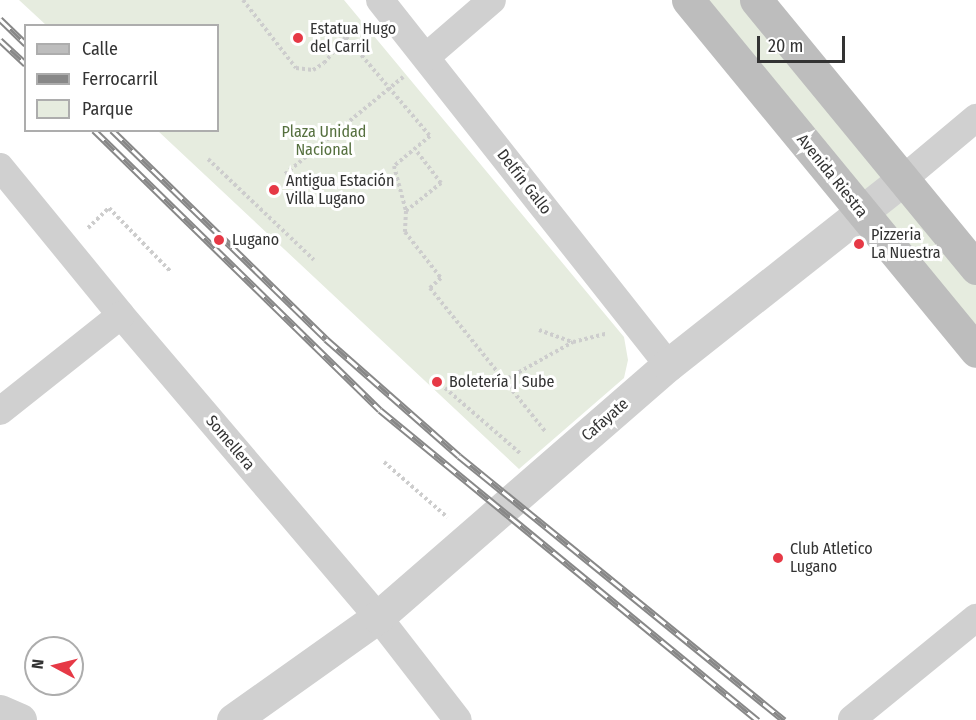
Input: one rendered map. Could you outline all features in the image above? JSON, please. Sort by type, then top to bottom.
[{"type":"main road","name":"Avenida Riestra","points":[[688,0],[976,351]]},
{"type":"main road","points":[[756,0],[976,268]]},
{"type":"street","name":"Delfín Gallo","points":[[380,0],[668,365]]},
{"type":"street","points":[[426,57],[492,0]]},
{"type":"street","name":"Cafayate","points":[[233,720],[378,617],[668,365],[902,180],[976,118]]},
{"type":"street","name":"Somellera","points":[[0,167],[65,249],[378,617],[458,720]]},
{"type":"street","points":[[0,411],[121,315]]},
{"type":"street","points":[[852,719],[976,618]]},
{"type":"street","points":[[0,711],[20,720]]},
{"type":"path","points":[[243,0],[296,68],[313,70],[324,63],[346,37],[430,136],[394,166],[406,211],[405,232],[441,278],[430,288],[503,381],[554,464]]},
{"type":"path","points":[[285,174],[426,57]]},
{"type":"path","points":[[406,211],[441,183],[415,149]]},
{"type":"path","points":[[208,159],[314,260]]},
{"type":"path","points":[[65,249],[109,208],[170,271]]},
{"type":"path","points":[[503,381],[573,342],[637,326]]},
{"type":"path","points":[[539,330],[573,342]]},
{"type":"path","points":[[445,388],[554,464]]},
{"type":"path","points":[[384,462],[470,537]]},
{"type":"green space","name":"Plaza Unidad Nacional","points":[[19,0],[344,0],[624,337],[628,360],[624,378],[519,469],[159,132],[219,132],[219,24],[45,24]]},
{"type":"green space","points":[[688,0],[756,0],[976,268],[976,351]]},
{"type":"railway","points":[[0,19],[24,42]]},
{"type":"railway","points":[[0,40],[24,62]]},
{"type":"railway","points":[[96,132],[380,410],[758,720]]},
{"type":"railway","points":[[114,132],[326,339],[459,456],[784,720]]},
{"type":"place","name":"Estatua Hugo del Carril","points":[[298,38]]},
{"type":"place","name":"Antigua Estación Villa Lugano","points":[[274,190]]},
{"type":"place","name":"Lugano","points":[[219,240]]},
{"type":"place","name":"Pizzeria La Nuestra","points":[[859,244]]},
{"type":"place","name":"Boletería | Sube","points":[[437,382]]},
{"type":"place","name":"Club Atletico Lugano","points":[[778,558]]}]
